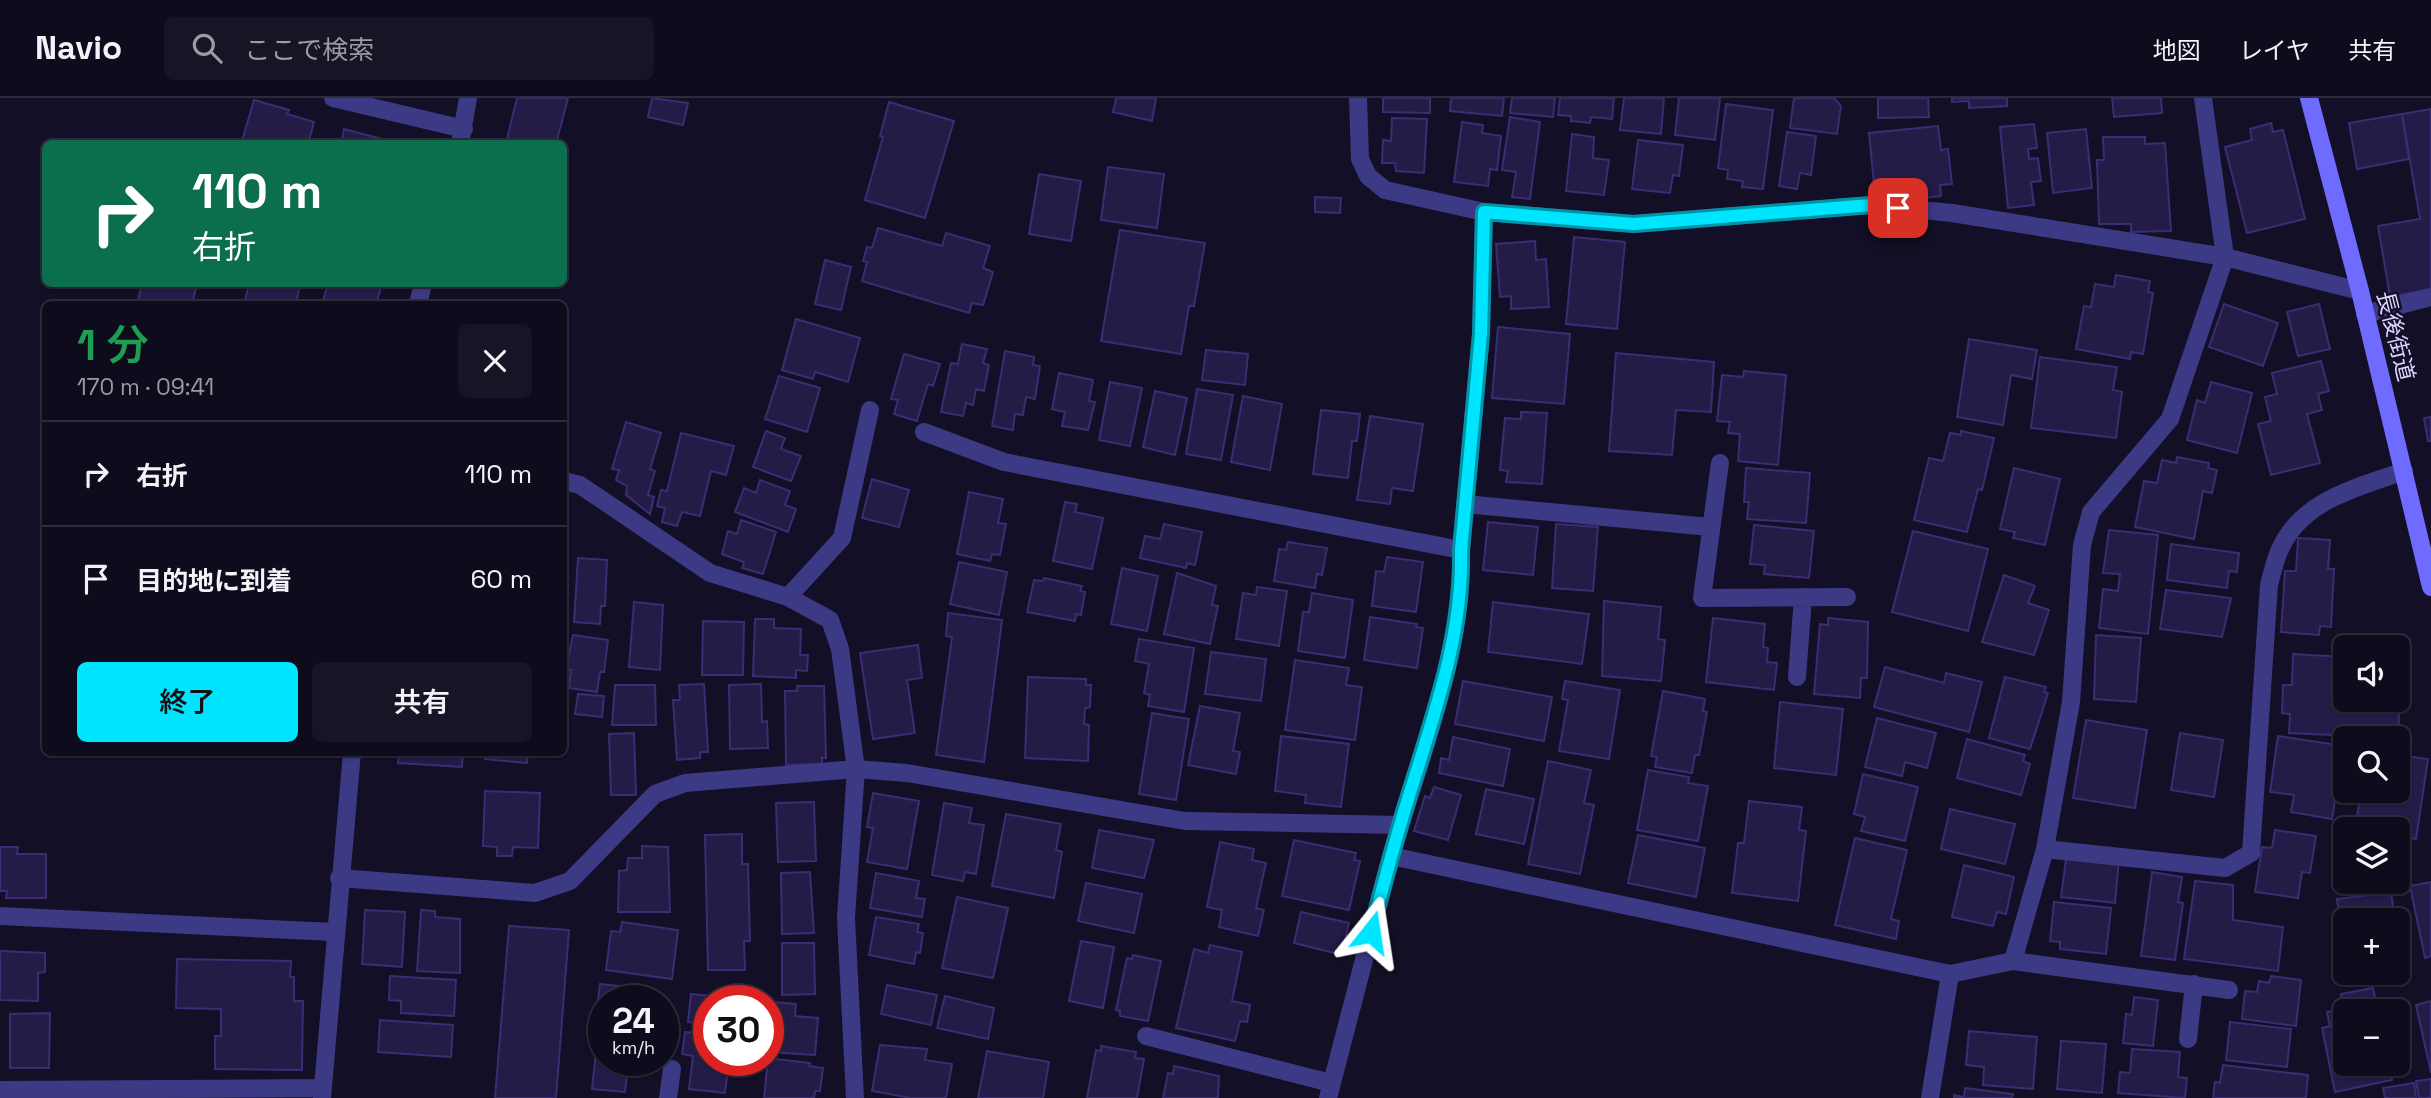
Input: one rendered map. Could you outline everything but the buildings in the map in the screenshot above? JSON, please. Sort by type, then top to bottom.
[{"type":"street","points":[[333,98],[462,136],[468,98]]},
{"type":"street","points":[[1358,98],[1360,159],[1368,176],[1385,190],[1484,212],[1634,224],[1871,205],[1952,213],[2225,257],[2360,291]]},
{"type":"street","points":[[2013,961],[2045,849],[2071,702],[2082,545],[2091,512],[2170,419],[2225,257],[2203,98]]},
{"type":"street","name":"長後街道","points":[[2309,98],[2360,291],[2431,584]]},
{"type":"street","points":[[1146,1036],[1330,1090],[1391,856],[1450,664],[1462,585],[1461,550],[1481,334],[1484,212]]},
{"type":"street","points":[[2365,314],[2431,297]]},
{"type":"street","points":[[788,597],[842,538],[870,410]]},
{"type":"street","points":[[924,432],[1004,462],[1461,550]]},
{"type":"street","points":[[1720,463],[1702,598],[1847,597]]},
{"type":"street","points":[[2045,849],[2225,868],[2251,853],[2269,585],[2280,548],[2303,514],[2338,494],[2404,471]]},
{"type":"street","points":[[567,482],[580,485],[710,573],[788,597],[831,620],[841,649],[856,769],[846,918],[855,1098]]},
{"type":"street","points":[[1465,504],[1710,527]]},
{"type":"street","points":[[1797,677],[1802,597]]},
{"type":"street","points":[[0,1090],[322,1093],[334,932],[352,756]]},
{"type":"street","points":[[339,878],[535,893],[570,881],[655,794],[665,790],[685,783],[856,769],[907,773],[1185,821],[1400,825]]},
{"type":"street","points":[[1391,856],[1950,974],[2013,961],[2229,990]]},
{"type":"street","points":[[0,916],[334,932]]},
{"type":"street","points":[[1930,1098],[1950,974]]},
{"type":"street","points":[[2188,1039],[2194,984]]},
{"type":"street","points":[[668,1098],[671,1076]]},
{"type":"route","points":[[1371,932],[1400,825],[1450,664],[1462,585],[1461,550],[1481,334],[1484,212],[1634,224],[1871,205],[1898,208]]}]
